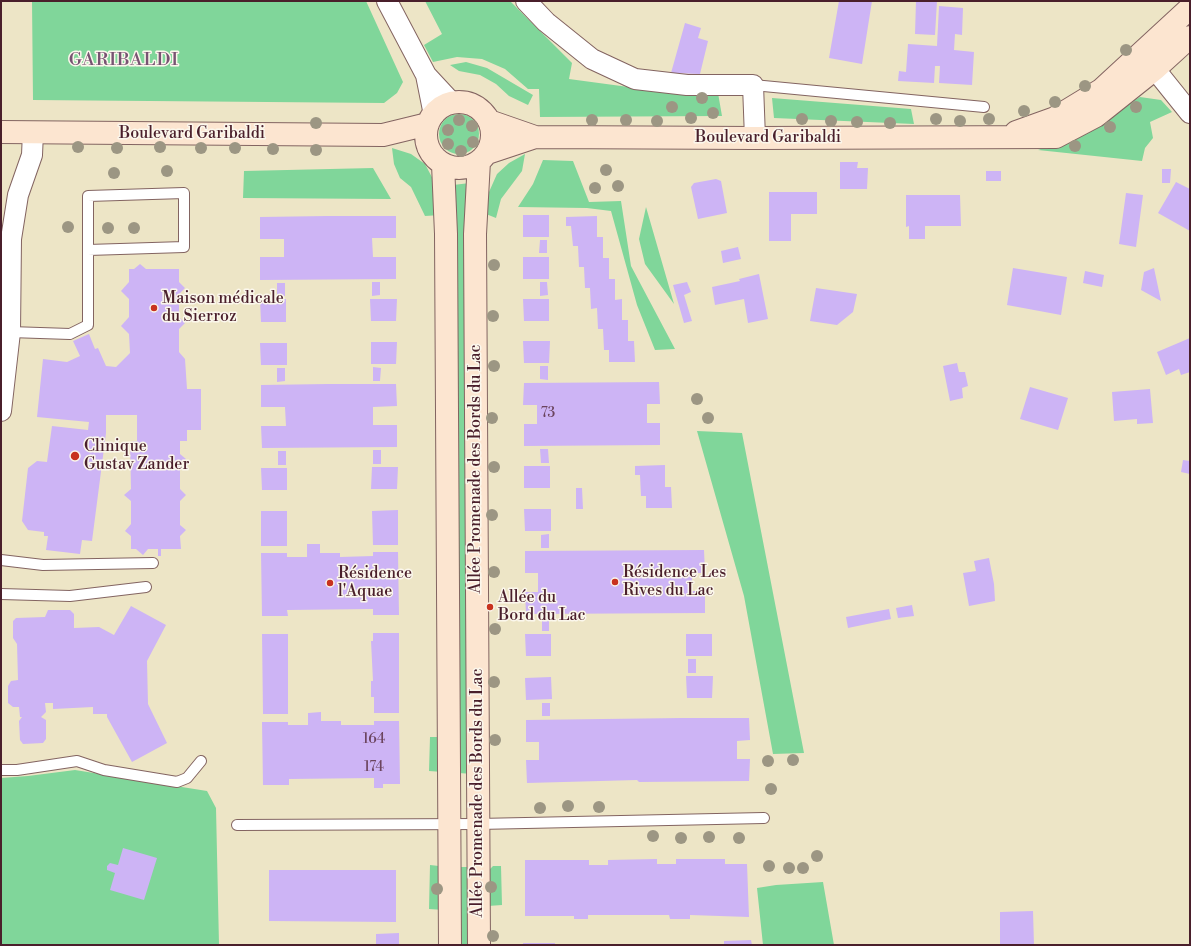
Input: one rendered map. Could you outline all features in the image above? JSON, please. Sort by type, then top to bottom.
[{"type":"main road","name":"Boulevard Garibaldi","points":[[1000,138],[1055,118],[1101,90],[1190,8]]},
{"type":"main road","name":"Boulevard Garibaldi","points":[[489,121],[535,137],[1056,137],[1096,116],[1155,69],[1190,37]]},
{"type":"main road","points":[[463,102],[474,106],[483,112],[489,121],[492,132],[491,143],[483,157],[462,168],[436,156],[427,140],[431,119],[442,107],[452,103],[463,102]]},
{"type":"main road","name":"Boulevard Garibaldi","points":[[382,136],[431,119]]},
{"type":"main road","name":"Boulevard Garibaldi","points":[[3,132],[382,136],[436,156]]},
{"type":"main road","name":"Boulevard Garibaldi","points":[[483,157],[535,137]]},
{"type":"main road","name":"Allée Promenade des Bords du Lac","points":[[436,156],[446,234],[450,945]]},
{"type":"main road","name":"Allée Promenade des Bords du Lac","points":[[479,945],[475,234],[483,157]]},
{"type":"street","points":[[387,1],[426,75],[452,103]]},
{"type":"street","points":[[526,1],[546,22],[592,59],[635,79],[687,85],[753,85],[755,138]]},
{"type":"street","points":[[1142,53],[1190,113]]},
{"type":"street","points":[[426,75],[431,119]]},
{"type":"street","points":[[1,411],[10,332],[12,239],[18,195],[32,155],[33,132]]},
{"type":"lane","points":[[753,85],[984,107]]},
{"type":"lane","points":[[10,332],[70,334],[88,325],[88,250],[88,196],[184,194],[184,247],[88,250]]},
{"type":"lane","points":[[1,560],[43,565],[153,563]]},
{"type":"lane","points":[[1,594],[70,596],[146,587]]},
{"type":"lane","points":[[1,770],[17,770],[77,761],[104,770],[177,782],[187,778],[201,761]]},
{"type":"lane","points":[[237,825],[478,824],[764,818]]},
{"type":"green space","points":[[32,1],[366,1],[403,82],[397,93],[384,103],[33,100]]},
{"type":"green space","points":[[425,1],[510,1],[572,63],[569,79],[636,88],[718,93],[722,116],[540,117],[539,89],[528,89],[505,69],[482,59],[457,57],[433,62],[424,45],[442,34]]},
{"type":"green space","points":[[466,62],[487,68],[533,95],[528,105],[509,96],[496,84],[480,75],[459,71],[450,65]]},
{"type":"green space","points":[[1140,97],[1161,100],[1172,112],[1150,122],[1153,138],[1145,148],[1142,161],[1038,150],[1070,139]]},
{"type":"green space","points":[[772,98],[911,109],[914,124],[774,118]]},
{"type":"green space","points":[[463,114],[470,117],[476,123],[479,134],[478,142],[470,151],[463,154],[455,154],[448,151],[440,142],[439,130],[442,123],[451,115]]},
{"type":"green space","points":[[392,148],[411,154],[425,164],[435,183],[441,215],[425,216],[411,187],[400,178],[394,164]]},
{"type":"green space","points":[[525,154],[522,171],[501,199],[496,218],[486,214],[489,192],[497,174],[509,163]]},
{"type":"green space","points":[[543,160],[573,161],[589,202],[621,201],[631,266],[675,349],[655,350],[637,305],[611,211],[587,208],[518,207],[533,184]]},
{"type":"green space","points":[[373,168],[391,199],[243,198],[244,171]]},
{"type":"green space","points":[[470,183],[474,774],[458,773],[453,185]]},
{"type":"green space","points":[[646,207],[674,304],[645,264],[639,239]]},
{"type":"green space","points":[[697,431],[742,433],[804,753],[773,754],[744,596]]},
{"type":"green space","points":[[430,737],[444,737],[443,772],[429,771]]},
{"type":"green space","points":[[75,770],[207,791],[216,808],[219,945],[1,945],[1,778]]},
{"type":"green space","points":[[430,865],[439,866],[444,910],[429,909]]},
{"type":"green space","points":[[493,866],[501,866],[502,905],[488,906],[488,871]]},
{"type":"green space","points":[[457,867],[471,867],[472,945],[458,945]]},
{"type":"green space","points":[[823,882],[834,945],[763,945],[757,888],[776,885]]},
{"type":"building","points":[[839,1],[872,1],[862,64],[829,58]]},
{"type":"building","points":[[916,1],[937,1],[935,35],[915,34]]},
{"type":"building","points":[[939,6],[963,8],[962,35],[955,34],[954,50],[974,52],[972,85],[939,83],[940,66],[935,66],[934,83],[898,81],[899,71],[906,72],[908,44],[937,46]]},
{"type":"building","points":[[685,23],[701,28],[698,38],[708,41],[700,74],[671,73]]},
{"type":"building","points":[[840,162],[858,162],[857,168],[868,168],[867,189],[840,189]]},
{"type":"building","points":[[1162,169],[1171,169],[1170,183],[1162,183]]},
{"type":"building","points":[[986,171],[1001,171],[1001,181],[986,181]]},
{"type":"building","points":[[716,179],[721,181],[727,213],[698,219],[691,187],[694,183]]},
{"type":"building","points":[[1176,182],[1190,189],[1190,231],[1158,213]]},
{"type":"building","points":[[769,192],[817,192],[817,214],[791,214],[791,241],[769,241]]},
{"type":"building","points":[[1126,193],[1143,195],[1136,247],[1119,244]]},
{"type":"building","points":[[906,195],[960,195],[961,226],[925,226],[925,239],[909,239],[909,226],[906,227]]},
{"type":"building","points":[[523,215],[549,215],[549,237],[523,237]]},
{"type":"building","points":[[396,216],[396,238],[372,238],[373,257],[396,257],[396,279],[260,280],[260,257],[284,257],[284,239],[260,239],[260,217]]},
{"type":"building","points":[[597,216],[597,237],[603,237],[603,258],[609,258],[609,279],[615,279],[615,300],[622,299],[622,320],[628,320],[628,341],[634,341],[635,362],[609,362],[609,350],[604,350],[603,329],[598,329],[597,308],[591,309],[590,288],[585,288],[584,267],[579,267],[578,246],[573,246],[571,226],[566,226],[566,217]]},
{"type":"building","points":[[540,240],[547,240],[547,253],[539,253]]},
{"type":"building","points":[[738,247],[741,259],[723,263],[721,251]]},
{"type":"building","points":[[523,257],[549,257],[549,279],[523,279]]},
{"type":"building","name":"Clinique Gustav Zander","points":[[140,264],[146,269],[179,269],[179,282],[185,288],[179,294],[179,317],[185,323],[179,329],[179,352],[185,359],[187,389],[201,389],[201,430],[187,430],[187,441],[180,441],[180,454],[186,459],[180,466],[180,489],[186,495],[180,501],[180,525],[186,530],[180,536],[181,549],[161,549],[161,556],[158,556],[158,549],[148,549],[143,555],[136,549],[131,549],[131,536],[125,531],[131,524],[131,501],[124,495],[131,489],[130,442],[137,441],[137,415],[106,415],[106,433],[92,541],[82,540],[80,554],[46,550],[48,536],[44,536],[44,532],[28,530],[22,521],[28,468],[37,461],[47,462],[52,426],[88,430],[89,422],[37,417],[43,359],[67,362],[80,356],[73,341],[89,334],[95,349],[98,348],[106,366],[116,367],[130,353],[129,334],[121,326],[129,317],[129,299],[121,291],[129,282],[129,269],[134,269]]},
{"type":"building","points":[[1013,268],[1067,277],[1061,315],[1007,305]]},
{"type":"building","points":[[1154,268],[1161,301],[1141,290],[1144,272]]},
{"type":"building","points":[[1085,271],[1104,275],[1102,287],[1083,283]]},
{"type":"building","points":[[759,274],[768,319],[748,323],[744,299],[715,305],[712,287],[740,281],[739,279]]},
{"type":"building","points":[[372,282],[380,282],[380,295],[372,296]]},
{"type":"building","points":[[540,282],[547,282],[548,295],[540,296]]},
{"type":"building","points":[[687,282],[691,292],[684,295],[692,321],[684,323],[673,285]]},
{"type":"building","points":[[277,283],[285,283],[285,296],[277,296]]},
{"type":"building","points":[[816,288],[857,294],[853,312],[837,325],[810,321]]},
{"type":"building","points":[[286,299],[286,322],[261,322],[260,300]]},
{"type":"building","points":[[370,299],[397,299],[396,321],[371,321]]},
{"type":"building","points":[[523,299],[549,299],[549,321],[524,321]]},
{"type":"building","points":[[1190,338],[1190,372],[1181,375],[1179,369],[1166,375],[1157,352]]},
{"type":"building","points":[[523,341],[550,341],[549,363],[524,363]]},
{"type":"building","points":[[371,342],[397,342],[396,364],[371,364]]},
{"type":"building","points":[[260,343],[287,343],[287,365],[261,365]]},
{"type":"building","points":[[957,363],[959,372],[965,372],[968,386],[962,388],[963,398],[950,401],[943,366]]},
{"type":"building","points":[[540,366],[548,366],[548,380],[540,379]]},
{"type":"building","points":[[373,367],[381,368],[380,381],[373,381]]},
{"type":"building","points":[[277,368],[285,368],[285,381],[277,382]]},
{"type":"building","points":[[659,382],[660,404],[647,404],[647,423],[660,423],[660,445],[524,446],[524,424],[537,424],[537,405],[523,405],[524,383]]},
{"type":"building","points":[[396,384],[397,406],[373,407],[373,425],[397,425],[397,447],[262,448],[261,426],[286,426],[285,407],[261,407],[261,385]]},
{"type":"building","points":[[1030,387],[1068,398],[1058,430],[1020,419]]},
{"type":"building","points":[[1150,389],[1153,423],[1137,424],[1137,419],[1114,421],[1112,392]]},
{"type":"building","points":[[540,449],[548,449],[549,463],[541,463]]},
{"type":"building","points":[[373,450],[381,450],[381,464],[373,464]]},
{"type":"building","points":[[278,451],[286,451],[286,465],[278,465]]},
{"type":"building","points":[[1183,460],[1190,461],[1190,474],[1181,472]]},
{"type":"building","points":[[665,465],[665,487],[671,487],[672,508],[646,508],[646,496],[641,496],[640,475],[635,475],[635,466]]},
{"type":"building","points":[[524,466],[550,466],[550,488],[524,488]]},
{"type":"building","points":[[372,467],[398,467],[397,489],[371,489]]},
{"type":"building","points":[[261,468],[287,468],[287,490],[262,490]]},
{"type":"building","points":[[576,488],[582,488],[583,509],[576,509]]},
{"type":"building","points":[[524,509],[551,509],[551,531],[525,531]]},
{"type":"building","points":[[398,510],[398,545],[373,545],[372,511]]},
{"type":"building","points":[[261,511],[287,511],[287,546],[261,546]]},
{"type":"building","points":[[549,534],[549,548],[541,548],[541,535]]},
{"type":"building","name":"Résidence l'Aquae","points":[[307,544],[320,544],[320,553],[340,553],[340,557],[373,556],[373,552],[398,552],[399,615],[373,615],[373,609],[287,610],[288,616],[262,616],[261,553],[287,553],[287,557],[307,557]]},
{"type":"building","name":"Résidence Les Rives du Lac","points":[[704,550],[705,573],[692,573],[692,591],[705,591],[705,613],[526,614],[525,592],[538,592],[538,573],[525,573],[525,551]]},
{"type":"building","points":[[989,558],[994,584],[995,601],[969,606],[963,573],[976,571],[974,561]]},
{"type":"building","points":[[912,605],[914,616],[898,618],[896,608]]},
{"type":"building","points":[[131,606],[166,625],[147,661],[148,704],[167,743],[132,762],[107,717],[107,714],[93,714],[93,707],[53,709],[53,703],[45,703],[46,712],[41,717],[46,720],[46,739],[43,743],[23,744],[20,740],[19,721],[22,717],[20,717],[19,707],[13,707],[8,703],[8,686],[11,681],[18,680],[17,644],[13,638],[13,621],[16,618],[45,617],[48,610],[70,610],[74,614],[74,628],[99,627],[114,635]]},
{"type":"building","points":[[889,609],[891,619],[848,628],[846,617]]},
{"type":"building","points":[[542,617],[549,618],[549,631],[542,631]]},
{"type":"building","points":[[373,633],[399,633],[399,713],[374,713],[374,697],[371,697],[371,681],[373,681],[371,641],[373,641]]},
{"type":"building","points":[[262,634],[288,634],[288,714],[263,714]]},
{"type":"building","points":[[525,634],[551,634],[551,656],[526,656]]},
{"type":"building","points":[[686,634],[712,634],[712,656],[686,656]]},
{"type":"building","points":[[688,659],[696,659],[696,673],[688,673]]},
{"type":"building","points":[[686,676],[713,676],[712,698],[687,698]]},
{"type":"building","points":[[551,677],[552,699],[526,700],[525,678]]},
{"type":"building","points":[[542,703],[550,703],[550,716],[542,716]]},
{"type":"building","points":[[321,712],[321,721],[341,721],[341,725],[374,725],[374,721],[399,721],[400,784],[383,784],[383,788],[374,788],[374,778],[289,779],[289,785],[263,785],[262,722],[288,722],[288,725],[308,725],[308,713]]},
{"type":"building","points":[[749,718],[750,740],[737,741],[737,759],[750,759],[749,781],[639,782],[637,780],[527,783],[526,760],[539,760],[539,742],[526,742],[526,720]]},
{"type":"building","points":[[123,848],[157,858],[144,900],[110,890],[115,873],[107,870],[107,866],[110,863],[118,865]]},
{"type":"building","points":[[657,859],[657,864],[676,864],[676,859],[725,859],[725,864],[747,864],[749,917],[690,915],[690,919],[670,919],[669,915],[588,915],[588,919],[574,919],[574,916],[525,916],[525,860],[589,860],[589,865],[608,865],[608,860]]},
{"type":"building","points":[[269,870],[396,870],[396,922],[269,921]]},
{"type":"building","points":[[1033,911],[1034,945],[1000,945],[1000,912]]},
{"type":"building","points":[[399,933],[399,945],[376,945],[376,934]]},
{"type":"building","points":[[751,940],[752,945],[724,945],[724,941]]},
{"type":"building","points":[[523,943],[555,943],[555,945],[523,945]]},
{"type":"place","name":"Maison médicale du Sierroz","points":[[154,308]]},
{"type":"place","name":"Clinique Gustav Zander","points":[[75,456]]},
{"type":"place","name":"Résidence Les Rives du Lac","points":[[615,582]]},
{"type":"place","name":"Résidence l'Aquae","points":[[330,583]]},
{"type":"place","name":"Allée du Bord du Lac","points":[[490,607]]},
{"type":"district","name":"GARIBALDI","points":[[124,61]]}]
